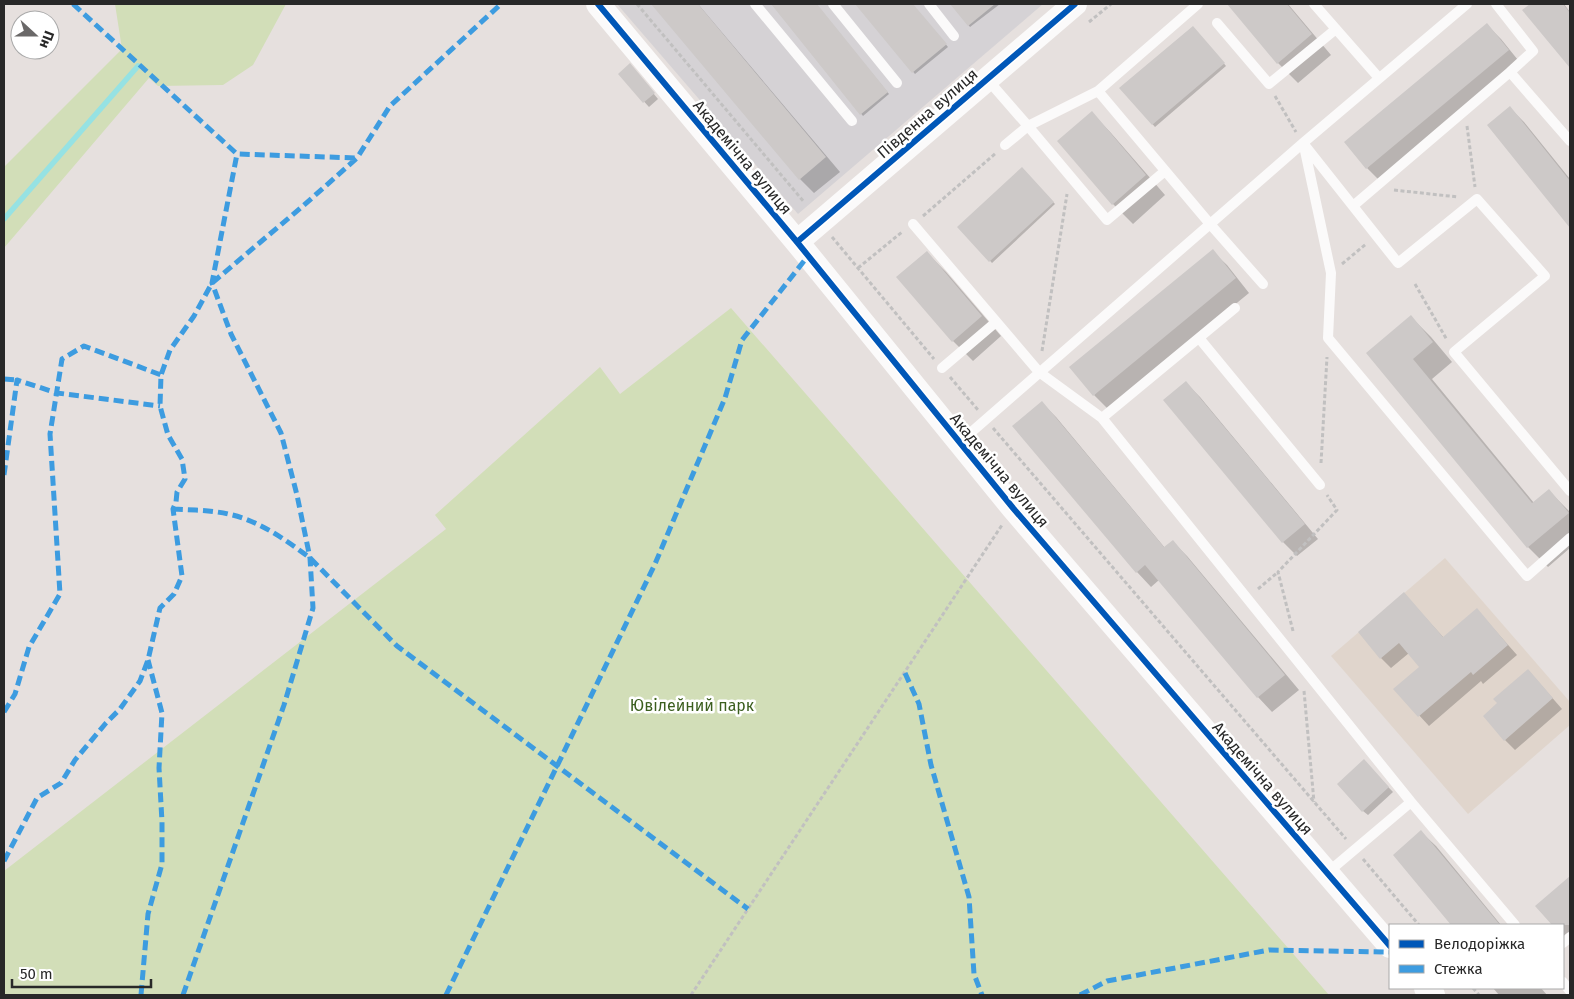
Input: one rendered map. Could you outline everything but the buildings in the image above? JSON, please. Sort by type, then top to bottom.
[{"type":"street","name":"Академічна вулиця","points":[[598,4],[797,242],[1013,508],[1389,945]]},
{"type":"street","name":"Південна вулиця","points":[[797,242],[1075,4]]},
{"type":"lane","points":[[755,4],[852,121]]},
{"type":"lane","points":[[833,4],[897,83]]},
{"type":"lane","points":[[929,4],[954,36]]},
{"type":"lane","points":[[1005,145],[1028,126],[1098,91],[1198,4]]},
{"type":"lane","points":[[1314,4],[1379,78]]},
{"type":"lane","points":[[960,442],[1303,143],[1467,4]]},
{"type":"lane","points":[[1353,206],[1533,51],[1496,4]]},
{"type":"lane","points":[[1217,23],[1269,84],[1336,29]]},
{"type":"lane","points":[[1510,72],[1570,141]]},
{"type":"lane","points":[[987,79],[1106,220],[1165,171]]},
{"type":"lane","points":[[1098,91],[1263,284]]},
{"type":"lane","points":[[1303,143],[1398,263],[1477,199],[1545,276],[1454,352],[1570,491]]},
{"type":"lane","points":[[1303,143],[1331,273],[1328,338],[1527,576],[1570,538]]},
{"type":"lane","points":[[913,224],[1039,372],[1102,418],[1411,802],[1514,924]]},
{"type":"lane","points":[[1102,418],[1235,308]]},
{"type":"lane","points":[[942,368],[996,322]]},
{"type":"lane","points":[[1200,338],[1320,485]]},
{"type":"lane","points":[[1327,873],[1411,802]]},
{"type":"path","points":[[637,4],[804,202]]},
{"type":"path","points":[[1269,84],[1303,143]]},
{"type":"path","points":[[1374,188],[1477,199],[1465,111]]},
{"type":"path","points":[[858,268],[913,224],[1005,145]]},
{"type":"path","points":[[1039,372],[1070,176]]},
{"type":"path","points":[[832,236],[985,419],[1418,924]]},
{"type":"path","points":[[1331,273],[1377,236]]},
{"type":"path","points":[[1416,284],[1454,352]]},
{"type":"path","points":[[1247,598],[1278,572],[1337,510],[1320,485],[1328,338]]},
{"type":"path","points":[[691,995],[1013,508]]},
{"type":"path","points":[[1278,572],[1301,666],[1314,802]]},
{"type":"shaded area","points":[[617,4],[1043,4],[798,214]]},
{"type":"shaded area","points":[[1445,558],[1570,702],[1570,725],[1468,814],[1331,656]]},
{"type":"green space","points":[[115,4],[286,4],[253,65],[223,85],[158,86],[149,78],[4,248],[4,167],[122,49]]},
{"type":"green space","name":"Ювілейний парк","points":[[731,308],[1329,995],[4,995],[4,871],[446,529],[435,515],[600,367],[620,394]]},
{"type":"waterway","points":[[4,219],[138,66]]},
{"type":"marked path","points":[[73,4],[237,154],[357,158]]},
{"type":"marked path","points":[[4,861],[37,798],[61,783],[75,760],[120,709],[140,681],[148,660],[160,608],[174,594],[182,576],[173,509],[177,492],[185,479],[182,459],[168,435],[160,406],[161,375],[170,350],[194,316],[212,283],[357,158],[390,106],[501,4]]},
{"type":"marked path","points":[[183,995],[284,705],[313,608],[310,558],[297,495],[281,433],[231,334],[212,283],[237,154]]},
{"type":"marked path","points":[[446,995],[655,564],[725,398],[742,340],[808,256]]},
{"type":"marked path","points":[[4,712],[15,694],[29,647],[60,594],[50,434],[62,359],[84,346],[161,375]]},
{"type":"marked path","points":[[4,379],[17,380]]},
{"type":"marked path","points":[[4,475],[17,380],[57,393],[160,406]]},
{"type":"marked path","points":[[173,509],[201,510],[239,517],[261,526],[291,544],[310,558],[397,646],[748,909]]},
{"type":"marked path","points":[[141,995],[148,914],[162,864],[159,768],[162,713],[148,660]]},
{"type":"marked path","points":[[905,673],[919,704],[931,765],[969,897],[974,974],[982,995]]},
{"type":"marked path","points":[[1080,995],[1107,981],[1269,950],[1389,952]]},
{"type":"cycle path","points":[[598,4],[797,242],[1013,508],[1389,945]]},
{"type":"cycle path","points":[[797,242],[1075,4]]}]
